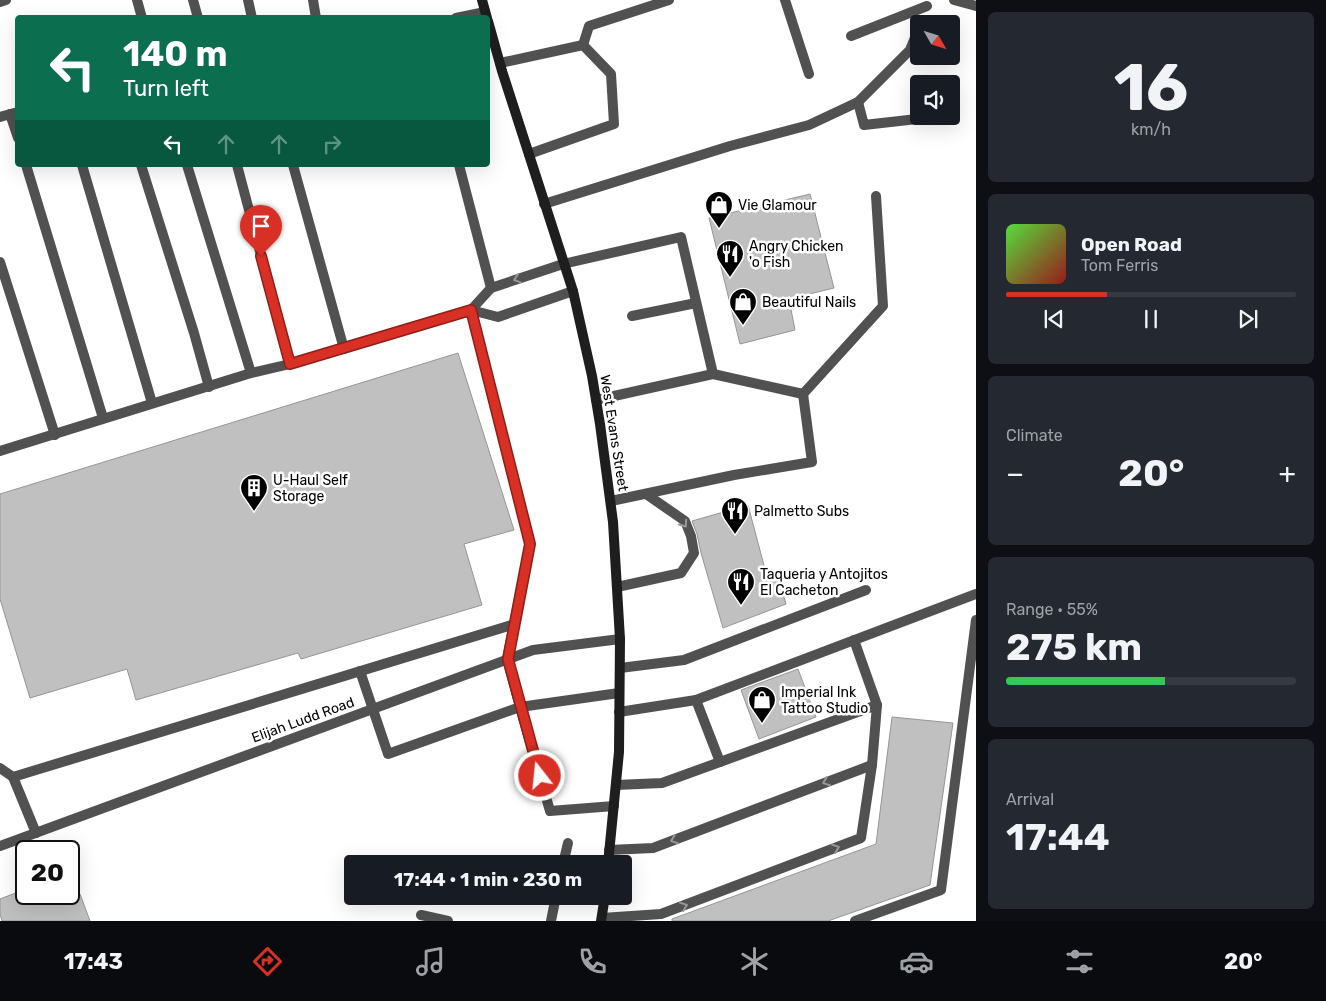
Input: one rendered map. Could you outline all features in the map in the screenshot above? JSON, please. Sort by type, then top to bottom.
[{"type":"main road","name":"West Evans Street","points":[[482,0],[486,15]]},
{"type":"main road","name":"West Evans Street","points":[[490,29],[573,291],[596,400],[611,501],[620,639],[620,712],[619,752],[609,855]]},
{"type":"main road","points":[[602,919],[604,905]]},
{"type":"street","points":[[0,2],[6,0]]},
{"type":"street","points":[[137,0],[141,15]]},
{"type":"street","points":[[193,0],[197,15]]},
{"type":"street","points":[[248,0],[251,15]]},
{"type":"street","points":[[313,0],[316,15]]},
{"type":"street","points":[[583,45],[589,26],[669,0]]},
{"type":"street","points":[[785,0],[808,74]]},
{"type":"street","points":[[954,0],[976,6]]},
{"type":"street","points":[[923,15],[927,3]]},
{"type":"street","points":[[850,36],[927,3]]},
{"type":"street","points":[[500,63],[583,45]]},
{"type":"street","points":[[529,154],[614,124],[611,74],[583,45]]},
{"type":"street","points":[[544,204],[730,146],[809,125],[858,102],[910,50]]},
{"type":"street","points":[[858,102],[864,125],[910,120]]},
{"type":"street","points":[[9,114],[15,130]]},
{"type":"street","points":[[27,167],[103,418]]},
{"type":"street","points":[[83,167],[152,403]]},
{"type":"street","points":[[142,167],[209,387]]},
{"type":"street","points":[[188,167],[251,373]]},
{"type":"street","points":[[238,167],[290,364]]},
{"type":"street","points":[[294,167],[344,349]]},
{"type":"street","points":[[460,167],[491,288]]},
{"type":"street","points":[[611,501],[812,462],[803,394],[883,306],[876,196]]},
{"type":"street","points":[[471,310],[491,288],[563,264],[681,237],[713,374]]},
{"type":"street","points":[[0,262],[55,435]]},
{"type":"street","points":[[0,451],[251,373],[344,349],[471,310],[498,316],[573,291]]},
{"type":"street","points":[[632,316],[696,303]]},
{"type":"street","points":[[471,310],[530,544],[508,659],[520,707],[550,811],[614,806]]},
{"type":"street","points":[[596,400],[713,374],[803,394]]},
{"type":"street","points":[[617,587],[681,573],[694,553],[691,536],[685,521],[646,494]]},
{"type":"street","points":[[620,668],[684,660],[866,590]]},
{"type":"street","points":[[620,712],[696,700],[976,594]]},
{"type":"street","points":[[855,921],[941,890],[976,620]]},
{"type":"street","points":[[13,777],[515,624]]},
{"type":"street","name":"Elijah Ludd Road","points":[[0,846],[532,650],[620,639]]},
{"type":"street","points":[[602,919],[661,914],[861,838],[872,764],[877,705],[854,640]]},
{"type":"street","points":[[360,671],[388,754],[520,707],[620,694]]},
{"type":"street","points":[[696,700],[720,762]]},
{"type":"street","points":[[616,785],[662,783],[877,705]]},
{"type":"street","points":[[609,850],[653,848],[872,764]]},
{"type":"street","points":[[0,768],[13,777],[36,832]]},
{"type":"street","points":[[565,855],[568,843]]},
{"type":"street","points":[[551,921],[554,905]]},
{"type":"street","points":[[425,921],[421,915],[448,921]]},
{"type":"building","points":[[810,194],[834,288],[789,299],[795,330],[740,344],[709,218]]},
{"type":"building","name":"U-Haul Self Storage","points":[[458,353],[514,530],[464,544],[482,605],[301,659],[298,653],[136,700],[127,669],[30,698],[0,599],[0,494]]},
{"type":"building","points":[[748,505],[766,573],[776,570],[786,604],[723,628],[692,521]]},
{"type":"building","points":[[798,669],[816,717],[759,739],[741,690]]},
{"type":"building","points":[[892,717],[953,723],[930,885],[828,921],[672,921],[672,919],[876,844]]},
{"type":"building","points":[[15,893],[15,905],[80,905],[80,894],[90,921],[2,921],[0,899]]},
{"type":"place","name":"Vie Glamour","points":[[719,229]]},
{"type":"place","name":"Angry Chicken 'o Fish","points":[[730,278]]},
{"type":"place","name":"Beautiful Nails","points":[[743,326]]},
{"type":"place","name":"U-Haul Self Storage","points":[[254,512]]},
{"type":"place","name":"Palmetto Subs","points":[[735,535]]},
{"type":"place","name":"Taqueria y Antojitos El Cacheton","points":[[741,606]]},
{"type":"place","name":"Imperial Ink Tattoo Studio","points":[[762,724]]},
{"type":"route","points":[[261,256],[290,364],[471,310],[530,544],[508,659],[540,776]]}]
